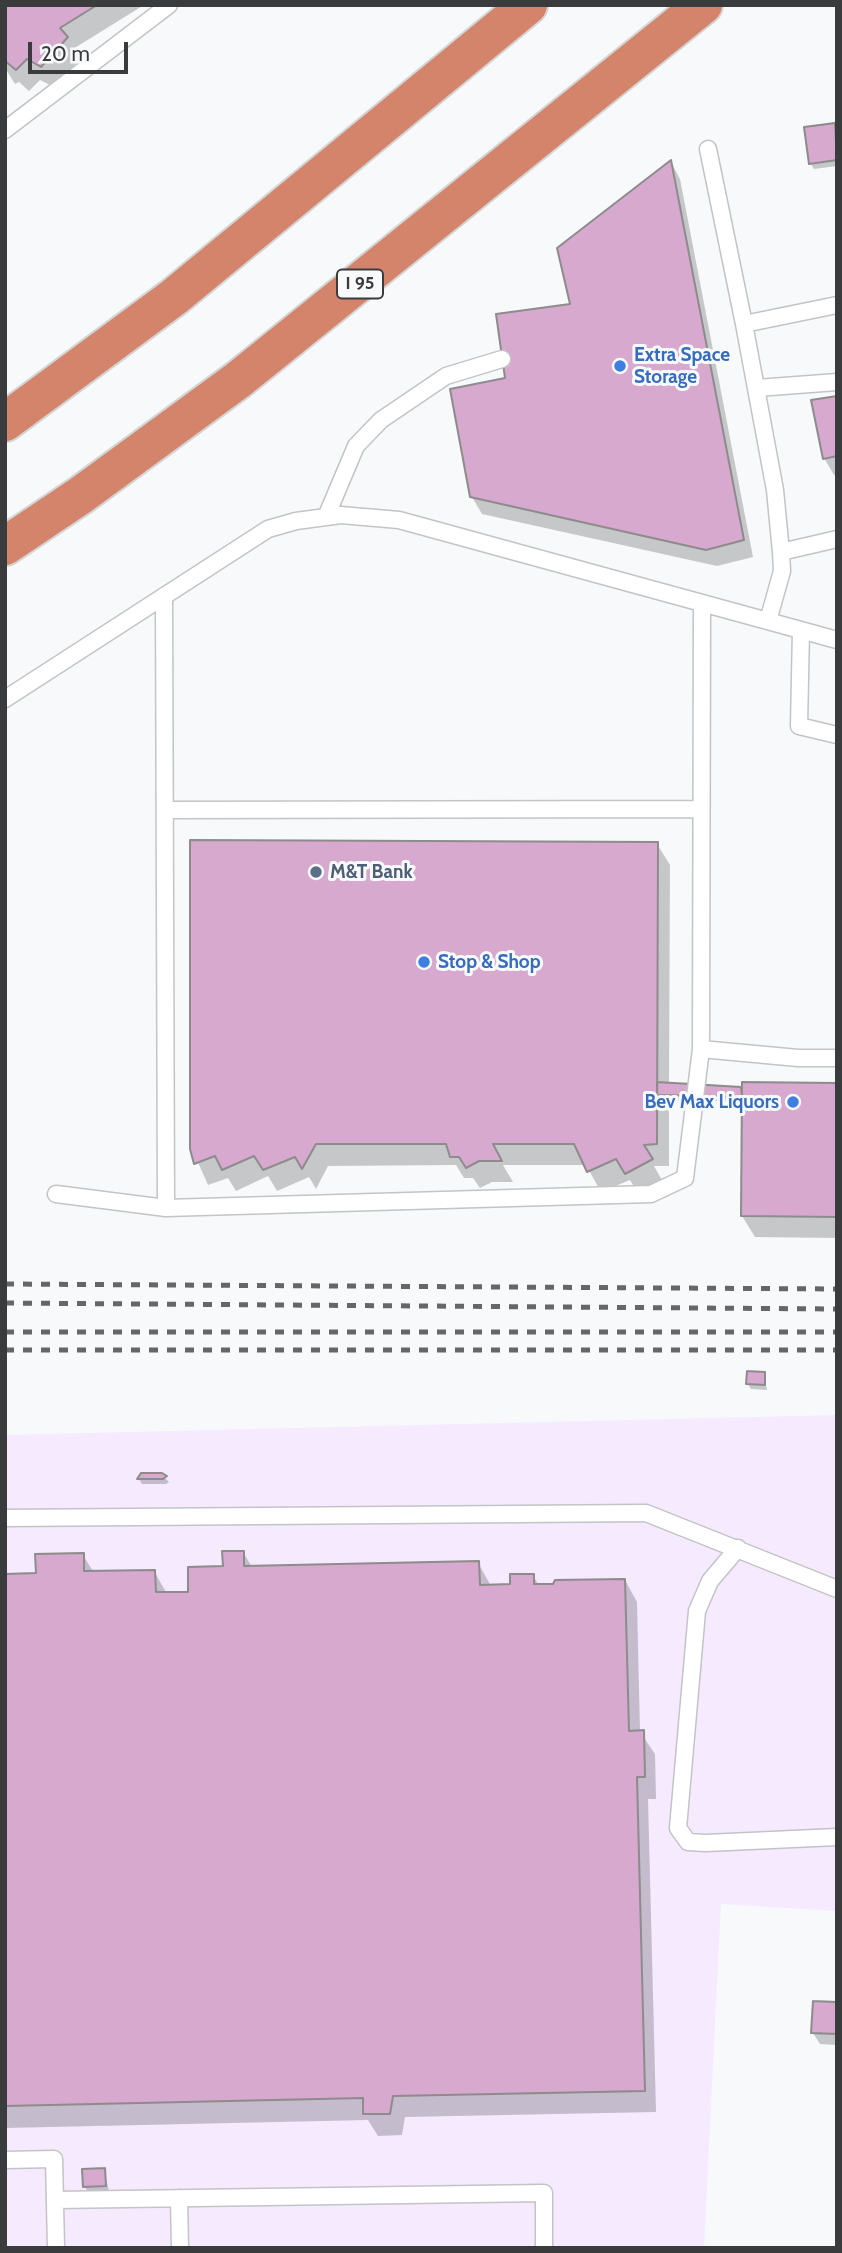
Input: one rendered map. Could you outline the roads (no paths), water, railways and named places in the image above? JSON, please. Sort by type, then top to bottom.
[{"type":"highway","points":[[5,422],[108,349],[174,297],[528,5]]},
{"type":"highway","name":"I 95","points":[[5,546],[230,386],[702,5]]},
{"type":"lane","points":[[5,130],[169,5]]},
{"type":"lane","points":[[708,149],[775,489],[782,571],[768,621]]},
{"type":"lane","points":[[744,324],[837,305]]},
{"type":"lane","points":[[326,517],[356,446],[381,420],[446,376],[502,359]]},
{"type":"lane","points":[[757,388],[837,382]]},
{"type":"lane","points":[[5,699],[268,529],[341,515],[399,520],[837,640]]},
{"type":"lane","points":[[781,552],[837,539]]},
{"type":"lane","points":[[164,596],[166,1208]]},
{"type":"lane","points":[[56,1194],[166,1208],[652,1194],[685,1178],[701,1049],[702,605]]},
{"type":"lane","points":[[801,630],[799,726],[837,736]]},
{"type":"lane","points":[[165,810],[700,808]]},
{"type":"lane","points":[[701,1049],[837,1058]]},
{"type":"lane","points":[[5,1518],[646,1513],[837,1589]]},
{"type":"lane","points":[[738,1548],[710,1581],[697,1611],[678,1828],[688,1842],[837,1837]]},
{"type":"lane","points":[[5,2160],[54,2159],[56,2248]]},
{"type":"lane","points":[[55,2200],[544,2193],[544,2248]]},
{"type":"lane","points":[[179,2198],[180,2248]]},
{"type":"railway","points":[[5,1284],[837,1289]]},
{"type":"railway","points":[[5,1303],[837,1309]]},
{"type":"railway","points":[[5,1332],[837,1332]]},
{"type":"railway","points":[[5,1350],[837,1350]]},
{"type":"place","name":"Extra Space Storage","points":[[620,366]]},
{"type":"place","name":"M&T Bank","points":[[316,872]]},
{"type":"place","name":"Stop & Shop","points":[[424,962]]},
{"type":"place","name":"Bev Max Liquors","points":[[793,1102]]}]
